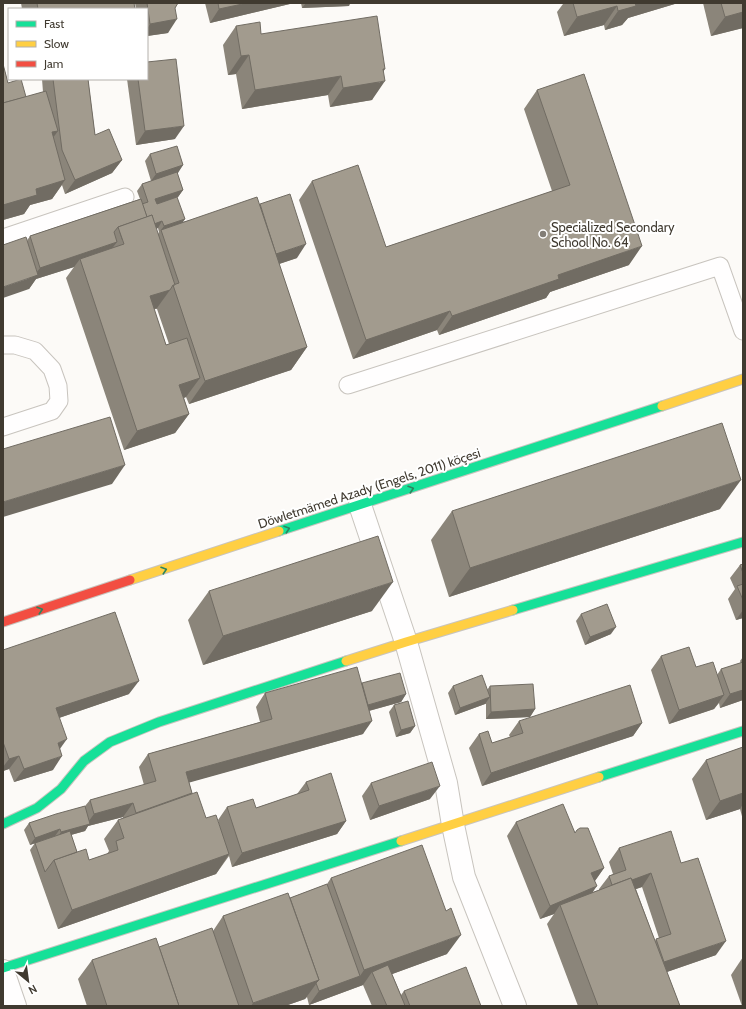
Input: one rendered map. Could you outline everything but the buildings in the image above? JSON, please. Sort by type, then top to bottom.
[{"type":"street","name":"Döwletmämed Azady (Engels, 2011) köçesi","points":[[3,622],[743,379]]},
{"type":"street","points":[[360,505],[406,642],[446,783],[464,877],[516,1006]]},
{"type":"street","points":[[3,824],[37,808],[61,790],[84,761],[110,742],[167,720],[406,642],[743,542]]},
{"type":"street","points":[[3,968],[743,732]]},
{"type":"street","points":[[3,971],[16,1006]]},
{"type":"lane","points":[[3,238],[124,197]]},
{"type":"lane","points":[[348,385],[720,266],[743,331]]},
{"type":"lane","points":[[3,345],[15,345],[35,351],[52,369],[58,386],[58,401],[52,412],[3,427]]},
{"type":"traffic: fast","points":[[279,531],[662,406]]},
{"type":"traffic: fast","points":[[513,610],[743,542]]},
{"type":"traffic: fast","points":[[3,824],[37,808],[61,789],[84,761],[110,742],[159,722],[346,661]]},
{"type":"traffic: fast","points":[[599,777],[743,731]]},
{"type":"traffic: fast","points":[[3,968],[401,841]]},
{"type":"traffic: slow","points":[[662,406],[743,379]]},
{"type":"traffic: slow","points":[[130,580],[279,531]]},
{"type":"traffic: slow","points":[[346,661],[513,610]]},
{"type":"traffic: slow","points":[[401,841],[599,777]]},
{"type":"traffic: jam","points":[[3,622],[130,580]]},
{"type":"place","name":"Specialized Secondary School No. 64","points":[[543,234]]}]
